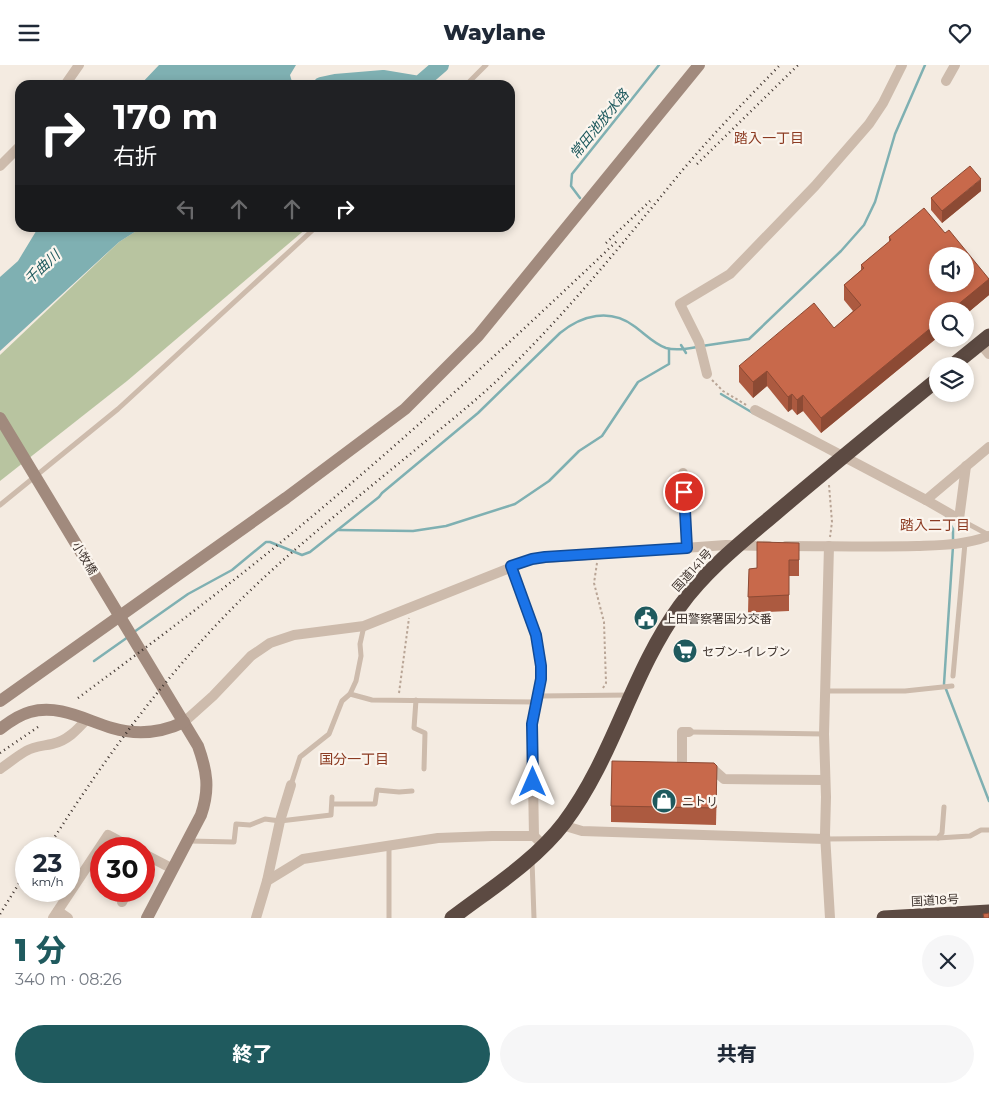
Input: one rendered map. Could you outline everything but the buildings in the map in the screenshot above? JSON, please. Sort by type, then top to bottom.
[{"type":"highway","points":[[966,357],[986,344]]},
{"type":"highway","name":"国道141号","points":[[452,918],[532,857],[538,841],[562,825],[593,776],[653,649],[680,606],[707,574],[827,470],[929,386]]},
{"type":"highway","name":"国道18号","points":[[884,918],[989,912]]},
{"type":"street","points":[[68,80],[79,65]]},
{"type":"street","points":[[0,701],[286,498],[405,409],[478,336],[699,65]]},
{"type":"street","points":[[710,378],[700,346],[680,304],[730,273],[815,186],[869,124],[883,103],[902,65]]},
{"type":"street","points":[[946,81],[955,65]]},
{"type":"street","points":[[0,166],[15,151]]},
{"type":"street","points":[[752,408],[959,519],[966,466]]},
{"type":"street","name":"小牧橋","points":[[0,418],[184,722],[198,746],[205,767],[207,786],[205,801],[188,841],[147,918]]},
{"type":"street","points":[[926,500],[989,447]]},
{"type":"street","points":[[683,473],[687,548]]},
{"type":"street","points":[[0,729],[21,715],[44,709],[67,712],[111,728],[138,733],[156,731],[184,722],[213,696],[252,656],[270,643],[294,635],[364,627],[532,559],[740,544],[747,546],[947,545],[977,541],[989,536]]},
{"type":"street","points":[[829,546],[824,734],[825,839],[830,918]]},
{"type":"street","points":[[267,881],[303,859],[389,845],[438,838],[492,835],[538,841],[532,724],[538,699],[541,666],[536,635],[511,566]]},
{"type":"street","points":[[0,769],[26,750],[64,740],[75,732],[87,719]]},
{"type":"street","points":[[690,732],[682,732],[682,773],[715,771],[724,779],[825,780]]},
{"type":"street","points":[[256,918],[291,785]]},
{"type":"street","points":[[562,825],[582,831],[825,839]]},
{"type":"street","points":[[155,861],[173,869]]},
{"type":"street","points":[[68,918],[56,915],[90,863]]},
{"type":"lane","points":[[471,80],[486,65]]},
{"type":"lane","points":[[0,505],[118,409],[311,232]]},
{"type":"lane","points":[[959,519],[989,536]]},
{"type":"lane","points":[[953,675],[962,543]]},
{"type":"lane","points":[[291,785],[300,757],[329,734],[342,701],[350,694],[356,681],[364,627]]},
{"type":"lane","points":[[824,691],[905,691],[952,686]]},
{"type":"lane","points":[[350,694],[372,700],[416,701],[630,695]]},
{"type":"lane","points":[[416,701],[414,728],[425,733],[424,769]]},
{"type":"lane","points":[[690,732],[824,734]]},
{"type":"lane","points":[[188,841],[234,842],[236,824],[250,825],[265,819],[280,821],[331,815],[332,800],[375,804],[377,790],[412,791]]},
{"type":"lane","points":[[938,838],[942,833],[944,807]]},
{"type":"lane","points":[[825,839],[938,838],[970,836],[983,830],[989,830]]},
{"type":"lane","points":[[389,845],[389,918]]},
{"type":"lane","points":[[532,857],[534,918]]},
{"type":"path","points":[[710,378],[723,391],[752,408]]},
{"type":"path","points":[[827,470],[832,522],[829,546]]},
{"type":"path","points":[[597,695],[606,683],[604,622],[594,583],[598,553]]},
{"type":"path","points":[[398,700],[411,609]]},
{"type":"green space","points":[[135,232],[302,232],[127,381],[0,481],[0,355],[119,242]]},
{"type":"water","points":[[159,65],[296,65],[290,75],[292,80],[145,80]]},
{"type":"water","points":[[36,232],[135,232],[119,242],[0,351],[0,277],[18,261]]},
{"type":"waterway","name":"千曲川","points":[[424,80],[441,65]]},
{"type":"waterway","name":"常田池放水路","points":[[580,198],[571,186],[572,174],[659,65]]},
{"type":"waterway","points":[[702,346],[749,339],[841,251],[864,225],[875,202],[895,134],[925,65]]},
{"type":"waterway","name":"千曲川","points":[[359,80],[383,78],[395,80]]},
{"type":"waterway","points":[[134,632],[188,594],[232,570],[266,542],[302,555],[310,552],[379,497],[478,413],[560,333],[577,322],[596,316],[615,317],[625,320],[653,341],[666,348],[678,350],[697,347]]},
{"type":"waterway","name":"常田池放水路","points":[[681,345],[686,353]]},
{"type":"waterway","points":[[338,530],[413,531],[446,526],[515,504],[549,481],[579,451],[602,436],[638,382],[669,364],[669,349]]},
{"type":"waterway","name":"常田池放水路","points":[[721,394],[753,413]]},
{"type":"waterway","points":[[946,516],[953,529],[953,541]]},
{"type":"waterway","points":[[953,546],[944,684],[989,801]]},
{"type":"waterway","points":[[94,661],[128,637]]},
{"type":"railway","points":[[55,837],[96,774],[123,738],[207,634],[271,571],[462,411],[510,368],[577,297],[681,172],[780,65]]},
{"type":"railway","points":[[697,164],[798,65]]},
{"type":"railway","points":[[606,243],[650,201]]},
{"type":"railway","points":[[78,698],[216,594],[338,494],[460,388],[617,241]]},
{"type":"railway","points":[[0,753],[38,727]]},
{"type":"railway","points":[[0,914],[15,890]]},
{"type":"place","name":"上田警察署国分交番","points":[[646,618]]},
{"type":"place","name":"セブン-イレブン","points":[[685,651]]},
{"type":"place","name":"ニトリ","points":[[664,801]]},
{"type":"district","name":"踏入一丁目","points":[[769,138]]},
{"type":"district","name":"踏入二丁目","points":[[935,525]]},
{"type":"district","name":"国分一丁目","points":[[354,759]]},
{"type":"route","points":[[533,782],[532,724],[539,696],[541,666],[536,635],[511,566],[545,557],[687,548],[684,492]]}]
